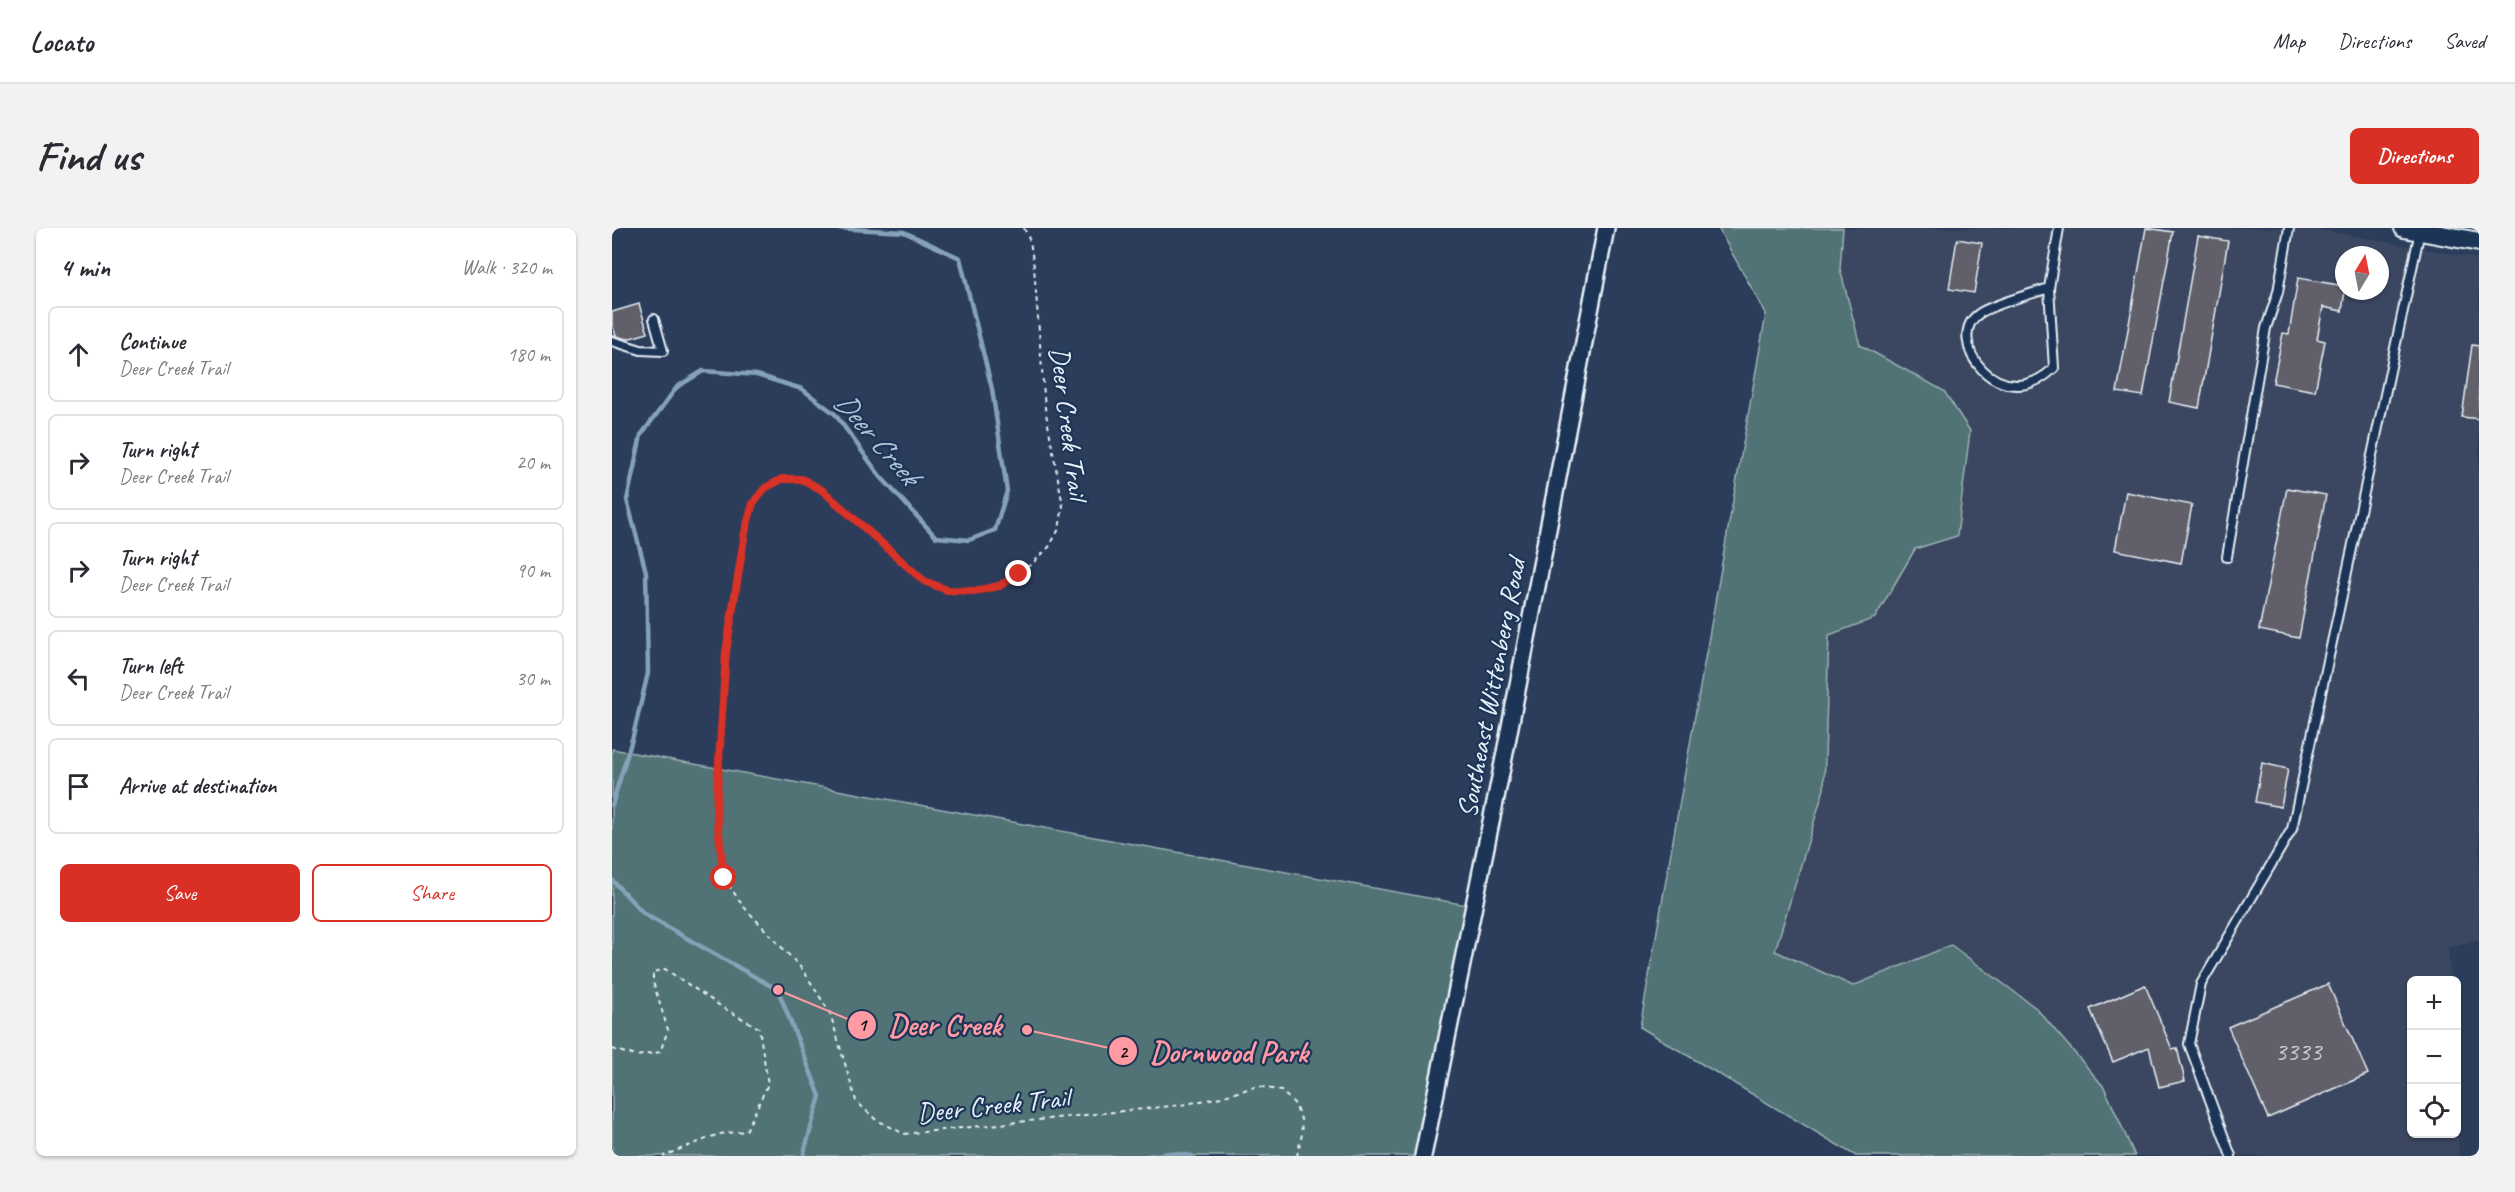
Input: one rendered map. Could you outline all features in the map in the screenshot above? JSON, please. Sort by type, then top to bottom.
[{"type":"street","name":"Southeast Wittenberg Road","points":[[1423,1156],[1503,763],[1606,228]]},
{"type":"street","points":[[2412,230],[2479,242]]},
{"type":"lane","points":[[2049,288],[1979,314],[1968,330],[1970,354],[1990,378],[2023,386],[2042,380],[2054,368],[2049,288],[2059,228]]},
{"type":"lane","points":[[2227,557],[2266,328],[2278,292],[2289,228]]},
{"type":"lane","points":[[2231,1156],[2189,1044],[2201,984],[2292,829],[2412,230]]},
{"type":"lane","points":[[612,341],[641,350],[663,351],[654,319]]},
{"type":"path","name":"Deer Creek Trail","points":[[1024,228],[1030,241],[1034,267],[1045,408],[1063,506],[1059,529],[1049,547],[1033,563],[999,586],[975,591],[947,590],[924,581],[822,490],[802,479],[782,479],[765,488],[753,503],[745,532],[726,652],[716,808],[724,878],[743,906],[802,970],[830,1013],[856,1101],[875,1119],[904,1134],[1180,1105],[1221,1098],[1258,1086],[1281,1091],[1294,1103],[1301,1119],[1302,1134],[1297,1156]]},
{"type":"path","points":[[612,1049],[636,1056],[660,1052],[668,1030],[653,982],[653,972],[665,969],[722,1007],[759,1028],[768,1084],[746,1131],[719,1134],[663,1156]]},
{"type":"shaded area","points":[[1843,228],[2310,228],[2479,259],[2479,940],[2448,948],[2450,976],[2407,976],[2407,1138],[2458,1138],[2459,1156],[2135,1156],[2104,1087],[1951,945],[1853,986],[1775,951],[1824,789],[1829,635],[1875,618],[1915,548],[1957,536],[1970,431],[1944,391],[1860,345],[1840,269]]},
{"type":"green space","points":[[1718,228],[1843,228],[1840,269],[1860,345],[1944,391],[1970,431],[1957,536],[1915,549],[1875,618],[1829,635],[1824,789],[1775,951],[1853,986],[1951,945],[2036,1008],[2104,1087],[2135,1156],[1856,1156],[1640,1027],[1766,314]]},
{"type":"green space","points":[[612,749],[1467,905],[1416,1156],[612,1156]]},
{"type":"building","points":[[2146,228],[2173,232],[2143,396],[2117,392]]},
{"type":"building","points":[[2198,236],[2228,241],[2199,408],[2169,402]]},
{"type":"building","points":[[1957,239],[1982,243],[1974,293],[1949,289]]},
{"type":"building","points":[[2298,278],[2335,284],[2335,300],[2344,300],[2342,311],[2323,307],[2317,339],[2325,341],[2315,391],[2273,383],[2283,333],[2289,334]]},
{"type":"building","points":[[639,304],[648,333],[627,339],[616,336],[612,324],[612,312]]},
{"type":"building","points":[[2472,345],[2479,346],[2479,419],[2462,417]]},
{"type":"building","points":[[2287,488],[2326,495],[2299,638],[2259,630]]},
{"type":"building","points":[[2126,492],[2192,505],[2181,563],[2115,550]]},
{"type":"building","points":[[2262,763],[2288,769],[2281,807],[2255,802]]},
{"type":"building","points":[[2328,984],[2368,1074],[2268,1118],[2228,1027]]},
{"type":"building","points":[[2145,985],[2172,1049],[2177,1048],[2185,1081],[2159,1087],[2149,1047],[2113,1062],[2090,1009]]},
{"type":"waterway","name":"Deer Creek","points":[[612,805],[633,736],[648,673],[646,572],[627,500],[641,435],[677,387],[703,371],[757,375],[802,389],[835,414],[880,476],[936,537],[969,540],[995,530],[1007,491],[992,389],[960,258],[904,232],[835,228]]},
{"type":"waterway","name":"Deer Creek","points":[[612,880],[644,914],[778,990],[820,1096],[803,1156]]},
{"type":"waterway","points":[[1147,1156],[1170,1153],[1192,1156]]},
{"type":"place","name":"Deer Creek","points":[[778,990]]},
{"type":"place","name":"Dornwood Park","points":[[1027,1030]]},
{"type":"route","points":[[724,878],[716,808],[726,652],[745,532],[753,503],[765,488],[782,479],[802,479],[822,490],[900,562],[924,581],[947,590],[975,591],[999,586],[1019,574]]}]
